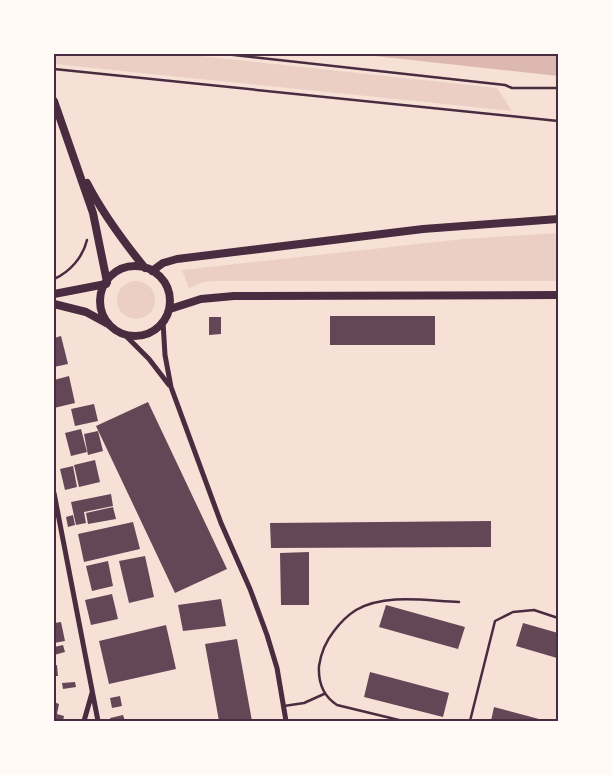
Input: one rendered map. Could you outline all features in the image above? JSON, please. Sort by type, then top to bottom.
[{"type":"main road","points":[[54,101],[98,230],[106,283]]},
{"type":"main road","points":[[54,304],[86,312],[124,334],[138,336],[152,332],[164,322],[170,309],[169,294],[163,280],[148,269],[102,210],[76,161]]},
{"type":"main road","points":[[111,326],[106,320],[101,306],[101,298],[106,283],[111,276],[124,269],[138,266],[148,269],[177,259],[424,229],[558,219]]},
{"type":"main road","points":[[54,294],[106,283]]},
{"type":"main road","points":[[170,309],[201,299],[234,296],[558,295]]},
{"type":"street","points":[[164,322],[165,355],[171,387],[221,523],[250,589],[267,635],[277,668],[286,721]]},
{"type":"street","points":[[124,334],[149,359],[171,387]]},
{"type":"street","points":[[54,492],[98,721]]},
{"type":"street","points":[[84,721],[93,690]]},
{"type":"lane","points":[[403,721],[337,705],[324,694],[319,677],[321,653],[329,637],[341,622],[356,610],[372,603],[403,600],[459,602]]},
{"type":"lane","points":[[470,721],[495,621],[513,612],[534,610],[558,618]]},
{"type":"lane","points":[[284,706],[304,703],[324,694]]},
{"type":"path","points":[[225,54],[401,72],[505,85],[512,88],[558,88]]},
{"type":"path","points":[[54,69],[558,121]]},
{"type":"path","points":[[54,279],[63,275],[76,263],[87,242],[87,234]]},
{"type":"shaded area","points":[[54,54],[182,54],[497,88],[512,111],[54,64]]},
{"type":"shaded area","points":[[356,54],[558,54],[558,76]]},
{"type":"shaded area","points":[[558,233],[558,281],[214,281],[203,282],[189,288],[182,270],[463,239]]},
{"type":"shaded area","points":[[136,281],[149,287],[155,300],[149,313],[136,319],[123,313],[117,300],[123,287]]},
{"type":"building","points":[[330,316],[435,316],[435,345],[330,345]]},
{"type":"building","points":[[209,317],[221,317],[221,334],[209,335]]},
{"type":"building","points":[[61,336],[68,364],[54,367],[54,338]]},
{"type":"building","points":[[69,376],[75,403],[54,408],[54,380]]},
{"type":"building","points":[[148,402],[227,569],[175,593],[96,426]]},
{"type":"building","points":[[94,404],[98,421],[75,426],[71,409]]},
{"type":"building","points":[[81,429],[87,452],[71,456],[65,433]]},
{"type":"building","points":[[98,431],[103,451],[88,455],[84,434]]},
{"type":"building","points":[[95,460],[100,482],[79,487],[74,465]]},
{"type":"building","points":[[73,466],[77,487],[65,490],[60,469]]},
{"type":"building","points":[[111,494],[113,506],[84,512],[86,523],[76,525],[71,502]]},
{"type":"building","points":[[113,507],[116,519],[88,524],[86,513]]},
{"type":"building","points":[[73,515],[75,525],[68,527],[66,517]]},
{"type":"building","points":[[491,521],[491,547],[271,548],[270,523]]},
{"type":"building","points":[[133,522],[140,549],[84,562],[78,534]]},
{"type":"building","points":[[309,552],[309,605],[281,605],[280,553]]},
{"type":"building","points":[[145,556],[154,597],[129,603],[119,561]]},
{"type":"building","points":[[108,561],[113,586],[92,591],[86,566]]},
{"type":"building","points":[[112,594],[118,619],[91,625],[85,600]]},
{"type":"building","points":[[221,599],[226,626],[183,631],[178,605]]},
{"type":"building","points":[[386,605],[465,627],[458,649],[379,627]]},
{"type":"building","points":[[61,622],[65,641],[54,643],[54,623]]},
{"type":"building","points":[[523,623],[558,633],[557,658],[516,646]]},
{"type":"building","points":[[166,625],[176,669],[109,684],[99,641]]},
{"type":"building","points":[[237,639],[252,721],[219,721],[205,644]]},
{"type":"building","points":[[63,645],[65,652],[54,655],[54,647]]},
{"type":"building","points":[[57,665],[58,676],[54,676],[54,666]]},
{"type":"building","points":[[370,672],[449,693],[443,717],[364,697]]},
{"type":"building","points":[[75,682],[76,687],[63,689],[62,683]]},
{"type":"building","points":[[120,696],[122,706],[112,708],[110,698]]},
{"type":"building","points":[[54,702],[59,704],[57,714],[64,716],[63,721],[54,721]]},
{"type":"building","points":[[494,707],[539,719],[539,721],[491,721]]},
{"type":"building","points":[[123,715],[125,721],[111,721],[110,718]]}]
